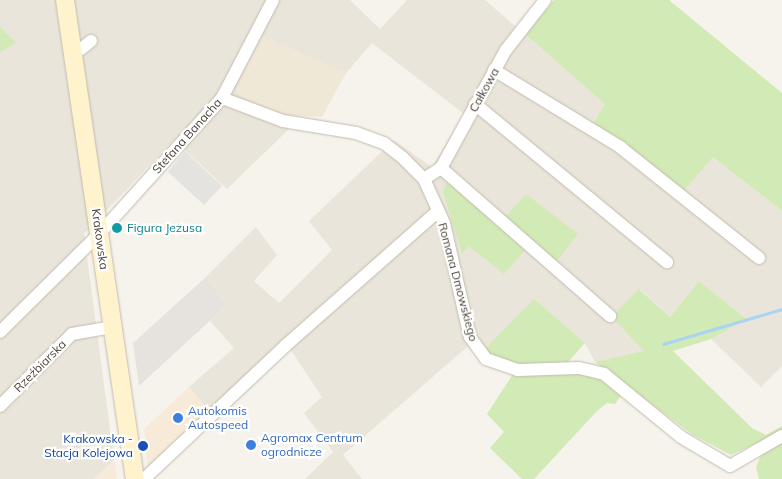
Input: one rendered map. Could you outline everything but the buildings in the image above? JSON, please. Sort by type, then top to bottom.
[{"type":"main road","name":"Krakowska","points":[[65,0],[135,479]]},
{"type":"street","name":"Stefana Banacha","points":[[0,332],[99,234],[222,98],[273,0]]},
{"type":"street","name":"Całkowa","points":[[424,179],[441,168],[494,70],[545,0]]},
{"type":"street","points":[[81,49],[91,41]]},
{"type":"street","points":[[494,70],[620,147],[759,258]]},
{"type":"street","name":"Romana Dmowskiego","points":[[222,98],[283,121],[317,124],[384,143],[424,179],[438,211],[470,337],[486,359],[518,370],[579,368],[604,374],[681,437],[730,466],[782,436]]},
{"type":"street","points":[[475,104],[666,262]]},
{"type":"street","points":[[441,168],[610,316]]},
{"type":"street","points":[[144,479],[285,346],[438,211]]},
{"type":"street","name":"Rzeźbiarska","points":[[0,406],[72,334],[113,327]]},
{"type":"shaded area","points":[[0,0],[350,0],[380,29],[407,0],[485,0],[606,104],[593,122],[682,193],[713,157],[782,211],[782,366],[761,387],[711,339],[745,319],[699,281],[670,317],[640,289],[645,351],[595,362],[585,343],[484,350],[467,347],[343,455],[362,479],[305,479],[333,452],[304,413],[322,397],[285,341],[210,412],[189,387],[234,348],[210,321],[227,305],[206,277],[256,227],[277,255],[254,281],[279,303],[332,250],[309,221],[394,140],[432,167],[464,114],[372,43],[346,73],[314,62],[251,104],[289,115],[288,130],[227,189],[174,140],[84,234],[114,460],[94,479],[0,479]]},
{"type":"shaded area","points":[[262,35],[346,73],[322,117],[289,115],[251,104],[235,91]]},
{"type":"shaded area","points":[[185,151],[222,186],[204,205],[168,172]]},
{"type":"shaded area","points":[[206,277],[227,305],[139,386],[133,343]]},
{"type":"shaded area","points":[[189,387],[210,412],[148,470],[144,429]]},
{"type":"shaded area","points":[[114,460],[117,479],[94,479]]},
{"type":"green space","points":[[554,0],[669,0],[782,93],[782,211],[713,157],[682,193],[593,123],[605,104],[525,34]]},
{"type":"green space","points":[[0,27],[16,43],[0,52]]},
{"type":"green space","points":[[448,180],[528,247],[504,274],[469,246],[462,254],[443,192]]},
{"type":"green space","points":[[526,194],[578,234],[556,262],[505,217]]},
{"type":"green space","points":[[699,281],[746,319],[711,339],[673,351],[752,428],[766,435],[782,426],[782,431],[731,455],[693,435],[595,362],[644,351],[612,317],[639,289],[670,317]]},
{"type":"green space","points":[[534,299],[585,343],[567,363],[522,365],[502,362],[484,350]]},
{"type":"green space","points":[[590,373],[624,391],[615,404],[607,403],[597,411],[534,479],[522,479],[490,448],[504,432],[487,414],[513,374]]},
{"type":"green space","points":[[782,442],[782,479],[759,479],[756,467],[762,453]]},
{"type":"waterway","points":[[663,344],[782,309]]},
{"type":"place","name":"Figura Jezusa","points":[[117,228]]},
{"type":"place","name":"Autokomis Autospeed","points":[[178,418]]},
{"type":"place","name":"Agromax Centrum ogrodnicze","points":[[251,445]]},
{"type":"place","name":"Krakowska - Stacja Kolejowa","points":[[143,446]]}]
